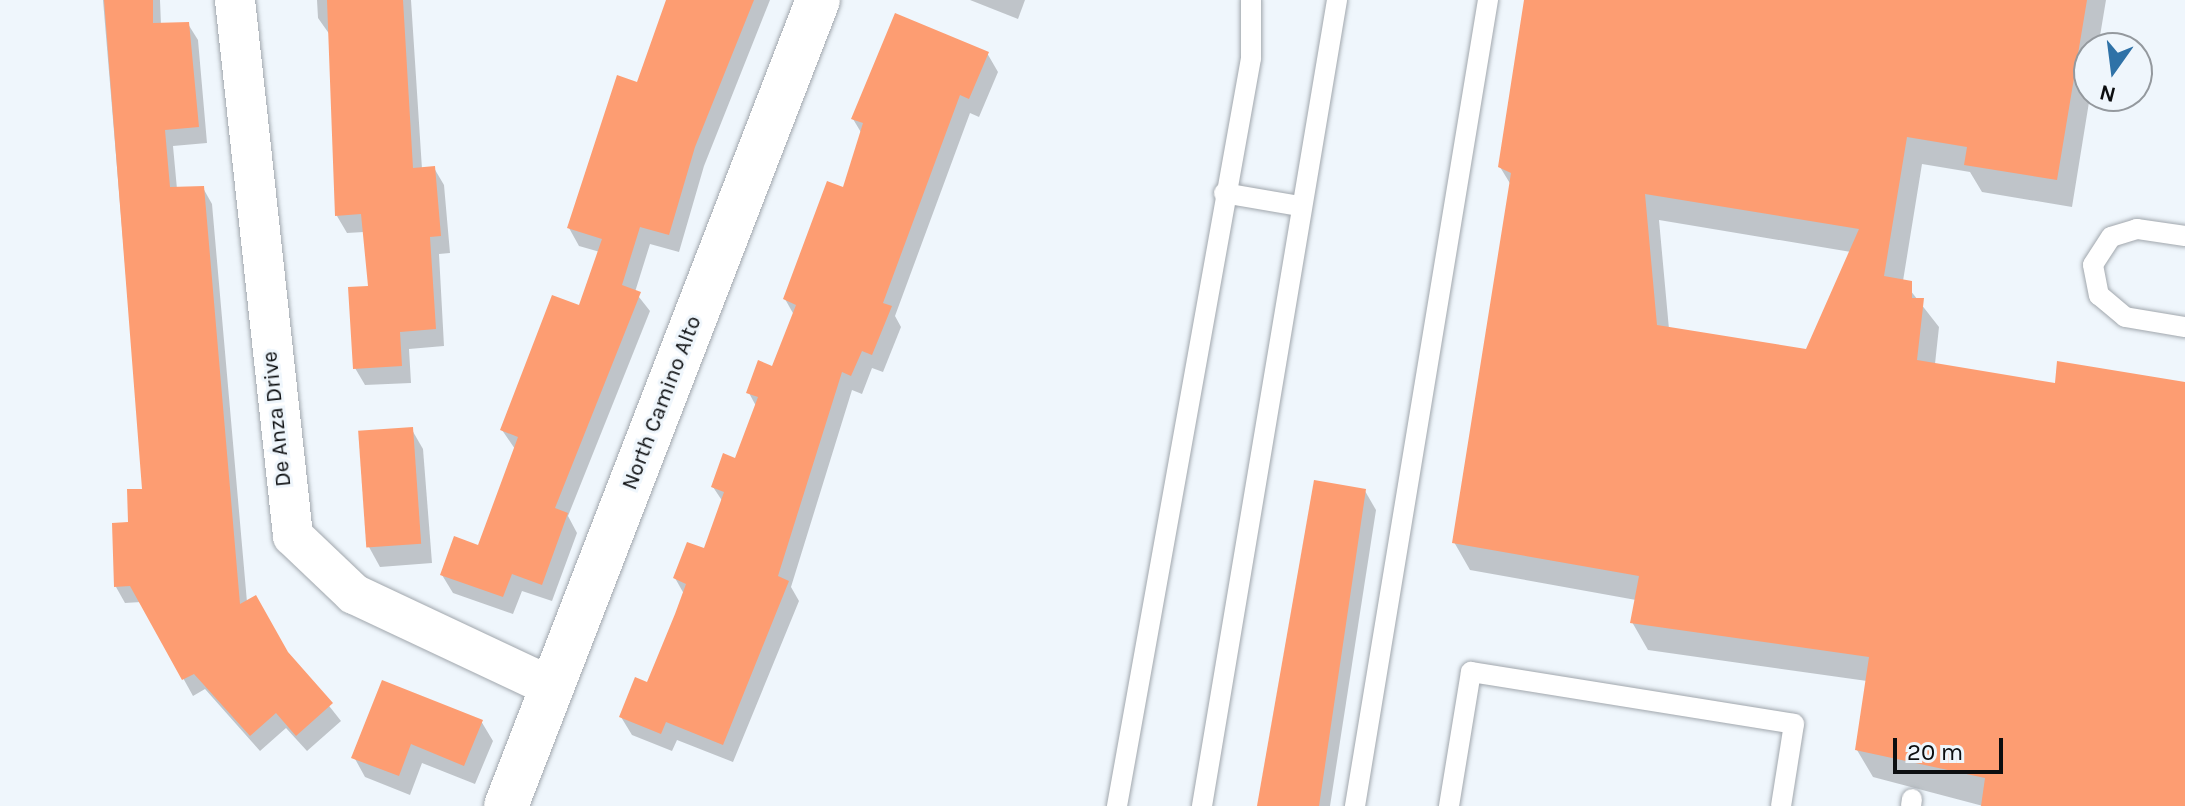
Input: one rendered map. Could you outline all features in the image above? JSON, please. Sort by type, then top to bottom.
[{"type":"street","name":"De Anza Drive","points":[[235,0],[293,536],[354,594],[552,687]]},
{"type":"street","name":"North Camino Alto","points":[[506,806],[818,0]]},
{"type":"lane","points":[[1117,806],[1224,193],[1251,58],[1251,0]]},
{"type":"lane","points":[[1202,806],[1299,206],[1337,0]]},
{"type":"lane","points":[[1355,806],[1488,0]]},
{"type":"lane","points":[[1224,193],[1299,206]]},
{"type":"lane","points":[[2185,236],[2137,229],[2111,237],[2093,265],[2099,295],[2125,317],[2185,327]]},
{"type":"lane","points":[[1449,806],[1471,672],[1794,724],[1781,806]]},
{"type":"building","points":[[104,0],[153,0],[153,23],[189,22],[199,127],[165,130],[170,187],[204,186],[240,604],[256,595],[288,652],[333,703],[296,736],[276,713],[250,736],[194,674],[182,680],[130,586],[114,587],[112,523],[128,522],[127,489],[142,489]]},
{"type":"building","points":[[327,0],[403,0],[413,168],[435,166],[441,236],[430,237],[436,329],[400,332],[402,366],[353,369],[348,287],[368,286],[361,214],[335,216]]},
{"type":"building","points":[[666,0],[754,0],[695,147],[669,235],[640,227],[622,285],[641,292],[555,508],[568,513],[542,585],[512,574],[503,597],[440,575],[454,536],[478,545],[518,437],[500,430],[552,295],[579,305],[602,239],[567,228],[617,75],[637,82]]},
{"type":"building","points":[[1524,0],[2087,0],[2082,32],[2073,32],[2073,84],[2057,180],[1964,165],[1967,147],[1907,137],[1884,276],[1912,281],[1912,298],[1924,298],[1917,360],[2055,383],[2057,361],[2185,382],[2185,806],[1981,806],[1985,778],[1855,750],[1869,657],[1630,623],[1639,576],[1452,543],[1511,173],[1498,167]],"holes":[[[1645,194],[1859,229],[1806,349],[1657,325]]]},
{"type":"building","points":[[895,13],[989,52],[969,99],[960,95],[883,303],[892,306],[872,355],[862,351],[851,376],[842,372],[778,576],[789,581],[723,745],[666,722],[661,734],[619,717],[635,677],[647,682],[675,614],[686,584],[673,578],[687,542],[704,548],[724,492],[711,487],[723,453],[735,458],[758,397],[746,393],[758,360],[772,366],[796,305],[783,299],[827,181],[843,187],[863,123],[851,119]]},
{"type":"building","points":[[413,427],[421,544],[366,548],[358,431]]},
{"type":"building","points":[[1314,480],[1366,489],[1319,806],[1257,806]]},
{"type":"building","points":[[382,680],[483,720],[464,766],[411,744],[399,776],[351,758]]}]
